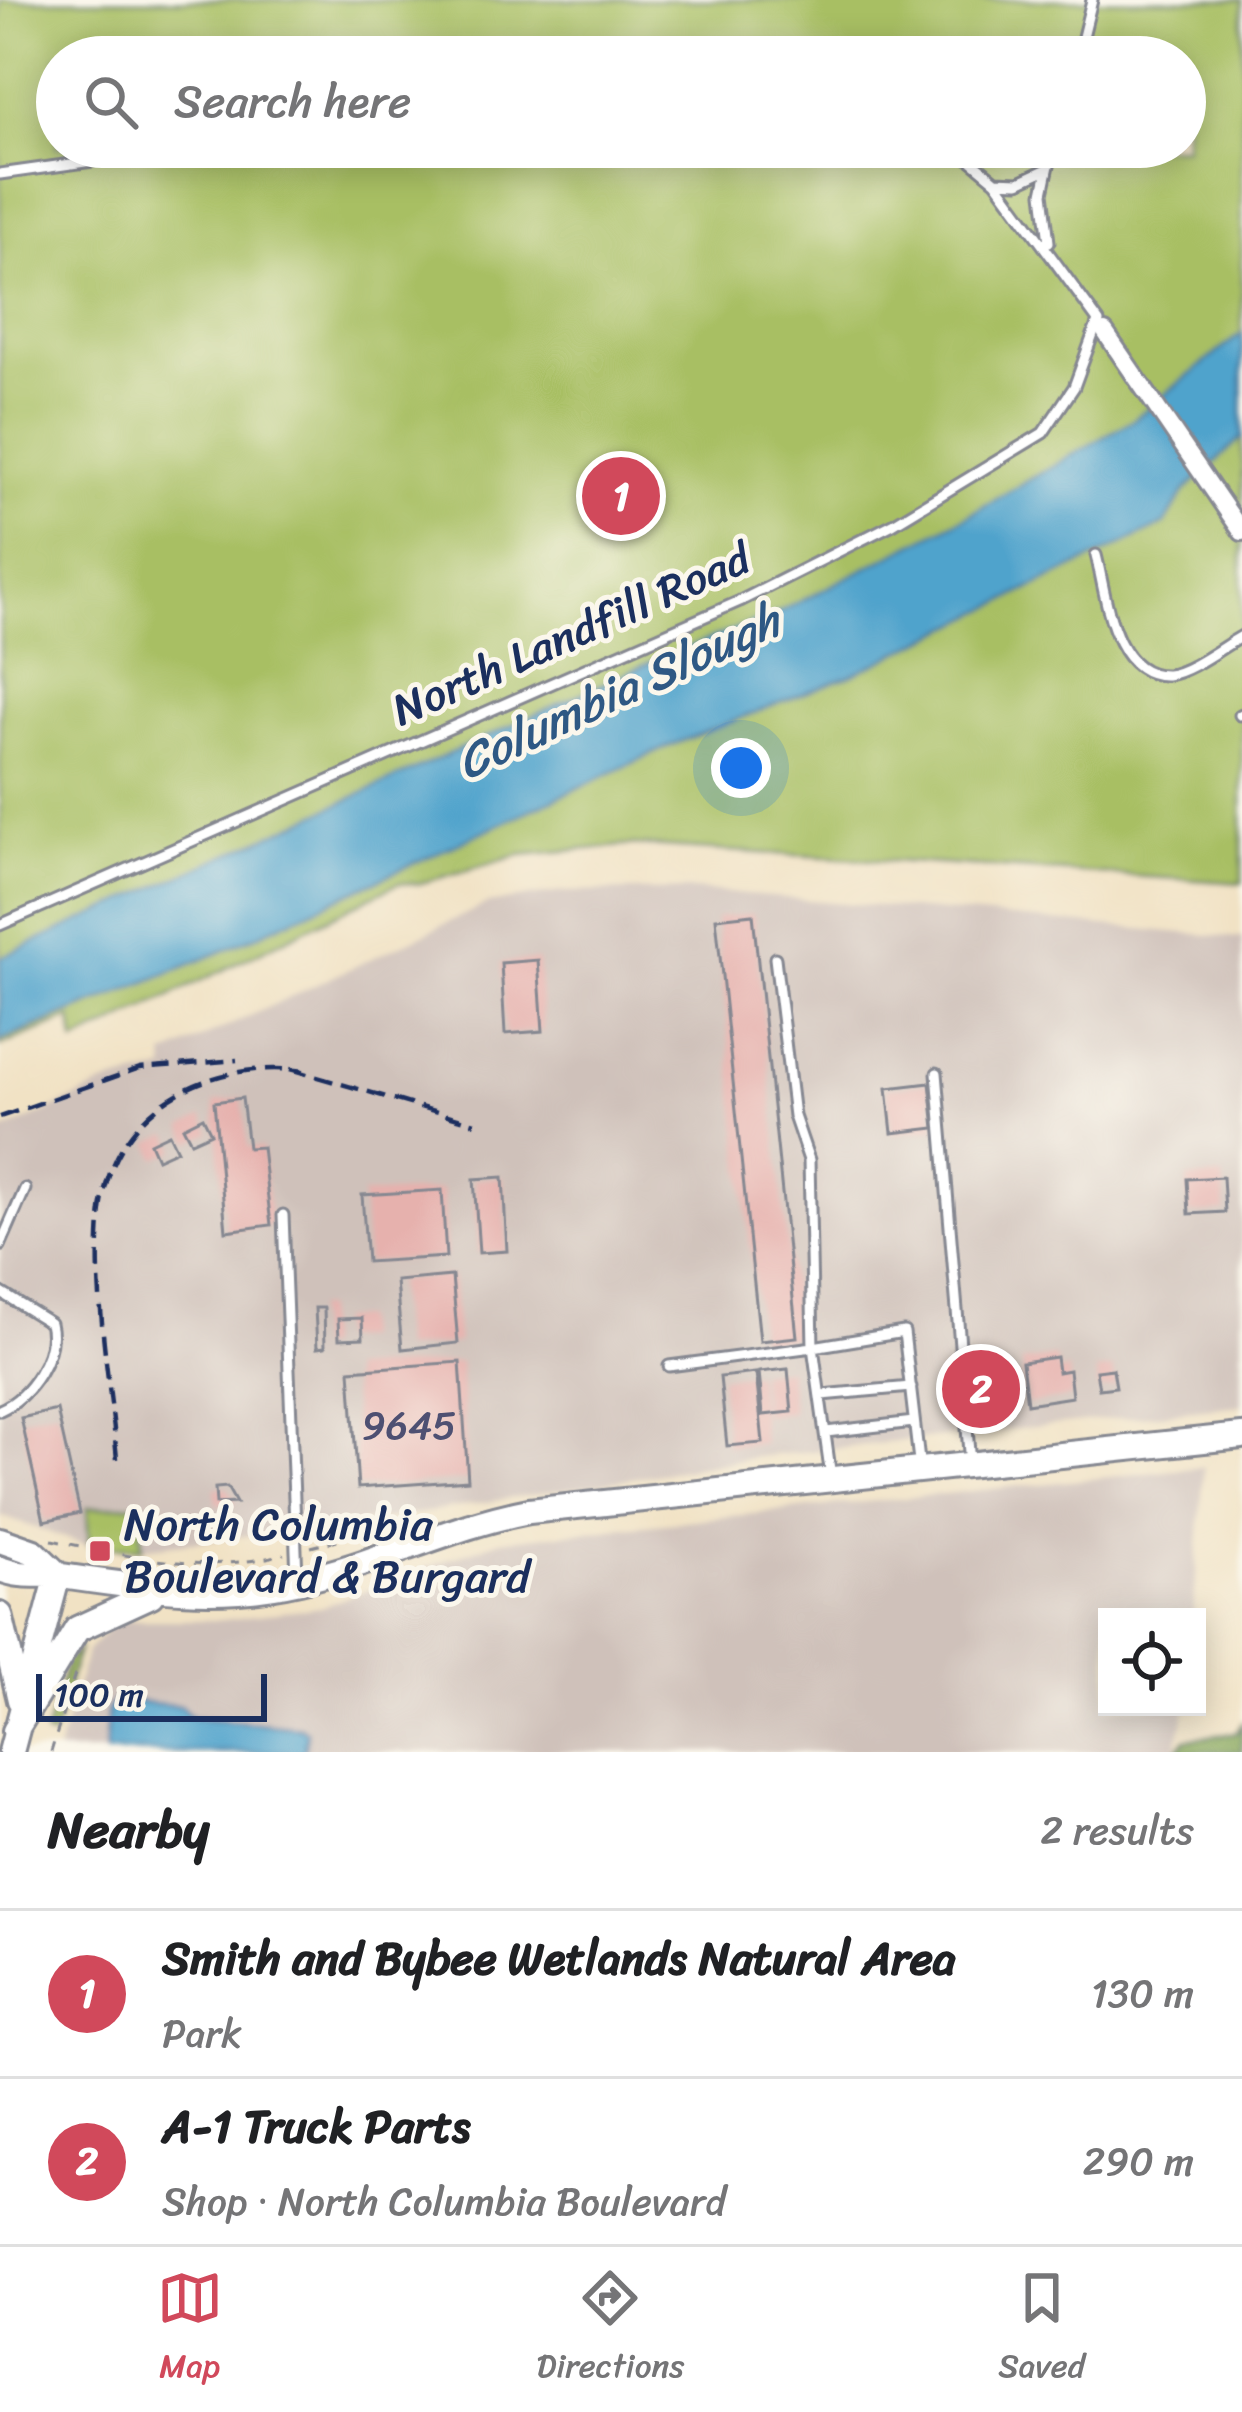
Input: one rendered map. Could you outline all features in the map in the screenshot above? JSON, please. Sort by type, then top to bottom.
[{"type":"main road","points":[[0,1569],[25,1579],[58,1575],[157,1592],[245,1590],[297,1582],[529,1511],[1242,1436]]},
{"type":"main road","points":[[0,1540],[34,1552],[58,1575]]},
{"type":"main road","points":[[13,1742],[58,1575]]},
{"type":"main road","points":[[13,1742],[77,1629],[157,1592]]},
{"type":"main road","points":[[0,1615],[21,1702]]},
{"type":"street","points":[[1102,326],[1242,532]]},
{"type":"lane","points":[[1083,36],[1091,0]]},
{"type":"lane","points":[[0,173],[37,168]]},
{"type":"lane","points":[[981,168],[997,181],[1050,248],[1102,326]]},
{"type":"lane","points":[[997,181],[1019,182],[1047,169]]},
{"type":"lane","points":[[1047,169],[1043,210],[1050,248]]},
{"type":"lane","name":"North Landfill Road","points":[[0,925],[740,601],[893,524],[1042,433],[1073,386],[1102,326]]},
{"type":"lane","points":[[1096,555],[1121,650],[1144,670],[1169,675],[1242,636]]},
{"type":"lane","points":[[775,958],[794,1116],[808,1160],[812,1347],[831,1479]]},
{"type":"lane","points":[[937,1073],[970,1464]]},
{"type":"lane","points":[[0,1246],[25,1189]]},
{"type":"lane","points":[[283,1216],[297,1582]]},
{"type":"lane","points":[[0,1292],[50,1323],[54,1341],[40,1373],[13,1405],[0,1410]]},
{"type":"lane","points":[[669,1366],[904,1332],[920,1469]]},
{"type":"lane","points":[[822,1395],[911,1388]]},
{"type":"lane","points":[[826,1432],[914,1422]]},
{"type":"path","points":[[97,1550],[170,1566],[255,1562],[372,1532],[414,1543]]},
{"type":"path","points":[[51,1752],[78,1666]]},
{"type":"shaded area","points":[[696,890],[1242,938],[1242,1405],[757,1457],[381,1520],[142,1548],[139,1504],[87,1509],[89,1546],[0,1516],[0,1133],[106,1084],[166,1070],[165,1056],[487,904],[561,892]]},
{"type":"shaded area","points":[[1204,1467],[1194,1608],[1098,1608],[1098,1716],[1185,1716],[1175,1752],[57,1752],[87,1651],[117,1620],[224,1620],[321,1607],[500,1540]]},
{"type":"green space","points":[[0,0],[1242,0],[1242,883],[633,845],[520,855],[418,884],[399,883],[75,1043],[72,1018],[0,1046]]},
{"type":"green space","points":[[139,1504],[142,1548],[89,1546],[87,1508]]},
{"type":"green space","points":[[78,1650],[53,1737],[45,1735],[67,1661]]},
{"type":"green space","points":[[1242,1724],[1242,1752],[1176,1752],[1186,1739],[1236,1733]]},
{"type":"water","name":"Columbia Slough","points":[[1242,333],[1242,437],[1185,491],[1165,524],[851,675],[672,745],[218,953],[0,1041],[0,958],[656,660],[774,615],[965,517],[1133,420]]},
{"type":"water","points":[[115,1699],[181,1706],[191,1717],[300,1727],[307,1731],[304,1752],[105,1752],[107,1710]]},
{"type":"building","points":[[753,914],[797,1337],[760,1341],[716,918]]},
{"type":"building","points":[[538,960],[543,1031],[505,1034],[501,963]]},
{"type":"building","points":[[930,1083],[935,1128],[892,1133],[887,1088]]},
{"type":"building","points":[[242,1098],[248,1148],[262,1147],[271,1225],[226,1231],[214,1102]]},
{"type":"building","points":[[203,1117],[211,1133],[191,1142],[183,1127]]},
{"type":"building","points":[[169,1134],[177,1150],[157,1159],[150,1143]]},
{"type":"building","points":[[503,1177],[507,1251],[479,1253],[474,1179]]},
{"type":"building","points":[[1223,1177],[1225,1212],[1189,1214],[1187,1179]]},
{"type":"building","points":[[442,1190],[446,1257],[367,1262],[362,1195]]},
{"type":"building","points":[[452,1276],[458,1343],[402,1349],[396,1281]]},
{"type":"building","points":[[315,1308],[324,1308],[325,1347],[317,1348]]},
{"type":"building","points":[[362,1318],[363,1338],[339,1339],[338,1319]]},
{"type":"building","points":[[1056,1357],[1058,1372],[1069,1370],[1072,1397],[1027,1404],[1022,1362]]},
{"type":"building","points":[[992,1361],[997,1415],[971,1418],[965,1364]]},
{"type":"building","points":[[460,1362],[468,1480],[358,1488],[350,1370]]},
{"type":"building","points":[[788,1369],[792,1412],[763,1415],[759,1372]]},
{"type":"building","points":[[1113,1369],[1116,1387],[1099,1389],[1096,1371]]},
{"type":"building","points":[[756,1373],[763,1443],[727,1446],[720,1377]]},
{"type":"building","points":[[57,1410],[80,1513],[44,1521],[21,1418]]},
{"type":"building","points":[[227,1487],[236,1503],[216,1504],[215,1488]]},
{"type":"railway","points":[[0,1117],[140,1068],[237,1060]]},
{"type":"railway","points":[[117,1459],[99,1250],[107,1182],[121,1149],[167,1100],[197,1084],[266,1069],[303,1071]]},
{"type":"railway","points":[[290,1069],[475,1123]]},
{"type":"place","name":"Smith and Bybee Wetlands Natural Area","points":[[621,496]]},
{"type":"place","name":"A-1 Truck Parts","points":[[981,1389]]},
{"type":"place","name":"North Columbia Boulevard & Burgard","points":[[100,1551]]}]
